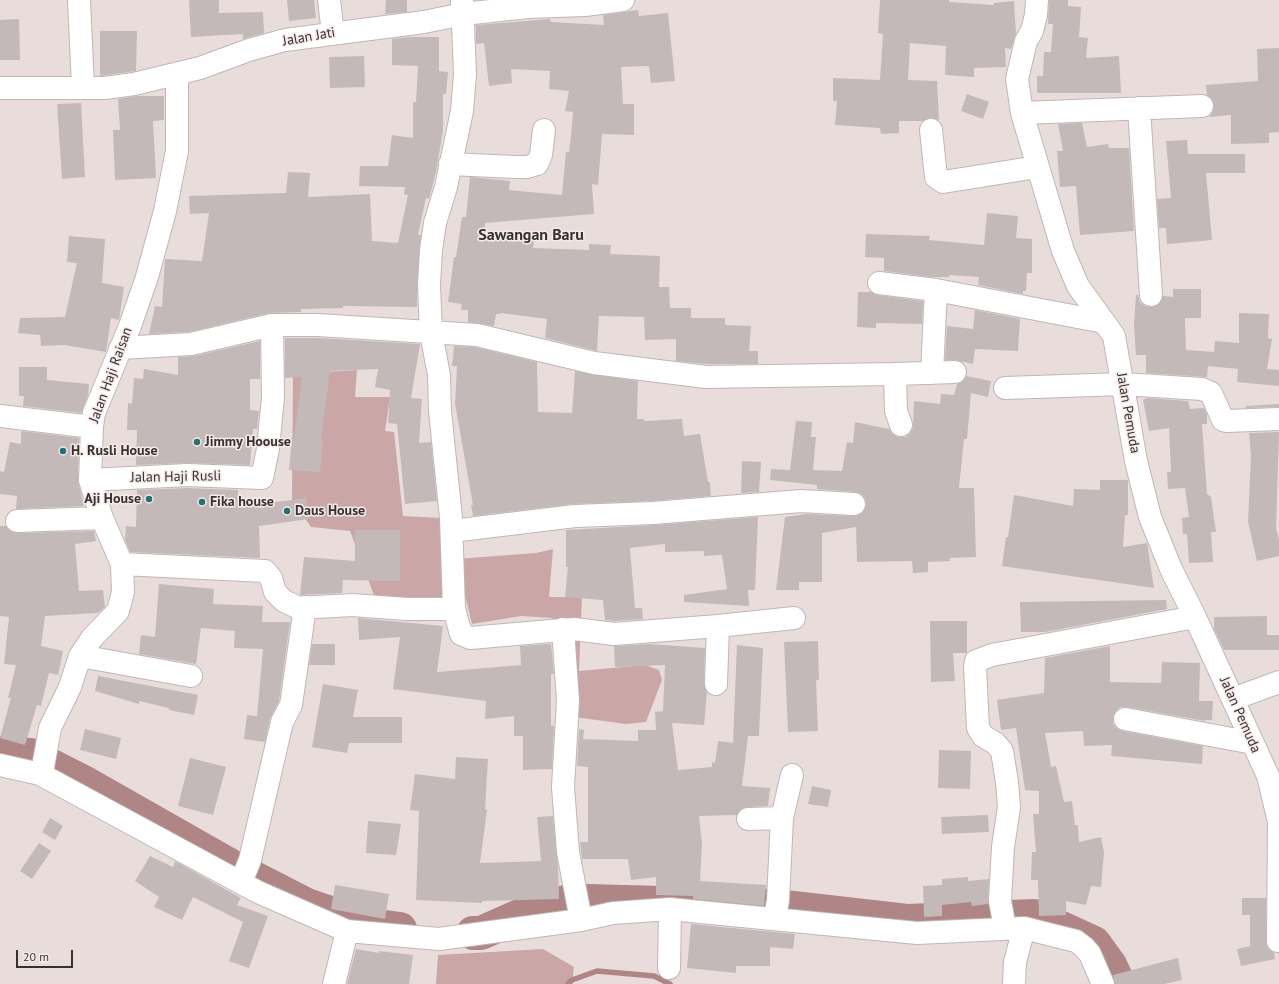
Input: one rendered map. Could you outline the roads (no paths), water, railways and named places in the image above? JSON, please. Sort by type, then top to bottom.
[{"type":"street","points":[[79,0],[83,87]]},
{"type":"street","points":[[329,0],[333,33]]},
{"type":"street","name":"Jalan Jati","points":[[0,88],[105,88],[134,84],[177,74],[285,40],[424,22],[462,7],[585,5],[623,0]]},
{"type":"street","name":"Jalan Pemuda","points":[[1037,0],[1036,15],[1032,31],[1026,41],[1018,79],[1018,91],[1022,113],[1063,251],[1078,286],[1114,336],[1136,461],[1150,518],[1171,569],[1234,699],[1268,776],[1279,822],[1278,940]]},
{"type":"street","points":[[462,7],[464,74],[462,111],[446,187],[435,223],[431,250],[430,285],[431,333],[439,375],[440,412],[452,531],[454,609],[460,634],[470,638],[563,629],[614,634],[718,626],[794,618]]},
{"type":"street","name":"Jalan Haji Raisan","points":[[42,771],[50,728],[70,687],[80,656],[92,638],[118,611],[124,592],[122,564],[102,518],[90,480],[92,427],[94,413],[147,278],[165,211],[177,151],[177,74]]},
{"type":"street","points":[[1022,113],[1202,106]]},
{"type":"street","points":[[1139,108],[1151,295]]},
{"type":"street","points":[[450,164],[515,167],[527,167],[537,164],[541,155],[544,130]]},
{"type":"street","points":[[932,130],[936,178],[943,182],[1038,167]]},
{"type":"street","points":[[879,283],[936,290],[1104,322]]},
{"type":"street","points":[[932,373],[936,290]]},
{"type":"street","points":[[120,348],[191,344],[272,325],[318,325],[477,335],[594,363],[706,376],[955,372]]},
{"type":"street","name":"Jalan Haji Rusli","points":[[90,480],[187,475],[262,478],[268,450],[273,397],[272,325]]},
{"type":"street","points":[[895,374],[896,411],[901,425]]},
{"type":"street","points":[[1005,388],[1148,384],[1207,390],[1211,393],[1223,420],[1279,419]]},
{"type":"street","points":[[0,416],[92,427]]},
{"type":"street","points":[[452,531],[575,516],[669,512],[801,501],[854,504]]},
{"type":"street","points":[[17,521],[102,518]]},
{"type":"street","points":[[122,564],[265,571],[271,578],[275,592],[284,602],[299,608],[352,605],[407,609],[454,609]]},
{"type":"street","points":[[245,875],[282,722],[291,705],[305,607]]},
{"type":"street","points":[[1014,984],[1016,962],[1008,920],[1003,847],[1009,807],[1007,782],[1002,751],[999,746],[983,736],[978,728],[976,661],[992,655],[1195,617]]},
{"type":"street","points":[[716,684],[718,626]]},
{"type":"street","points":[[563,629],[568,701],[563,787],[568,852],[579,907]]},
{"type":"street","points":[[80,656],[191,676]]},
{"type":"street","points":[[1234,699],[1279,682]]},
{"type":"street","points":[[1125,719],[1253,743]]},
{"type":"street","points":[[0,765],[42,771],[245,875],[347,932],[439,939],[579,907],[613,913],[670,909],[777,910],[917,933],[1008,920],[1076,941],[1090,954],[1103,984]]},
{"type":"street","points":[[777,910],[782,818],[792,775]]},
{"type":"street","points":[[748,819],[782,818]]},
{"type":"street","points":[[669,968],[670,909]]},
{"type":"street","points":[[334,984],[347,932]]},
{"type":"waterway","points":[[0,753],[30,755],[87,784],[233,867],[307,905],[363,924],[400,929]]},
{"type":"waterway","points":[[473,933],[481,933],[526,913],[565,902],[587,901],[776,906],[907,921],[1035,916],[1094,943],[1110,965],[1119,984]]},
{"type":"waterway","points":[[568,984],[572,980],[597,971],[654,976],[670,984]]},
{"type":"place","name":"Jimmy Hoouse","points":[[197,442]]},
{"type":"place","name":"H. Rusli House","points":[[63,451]]},
{"type":"place","name":"Aji House","points":[[149,499]]},
{"type":"place","name":"Fika house","points":[[202,502]]},
{"type":"place","name":"Daus House","points":[[287,511]]},
{"type":"district","name":"Sawangan Baru","points":[[531,235]]}]
